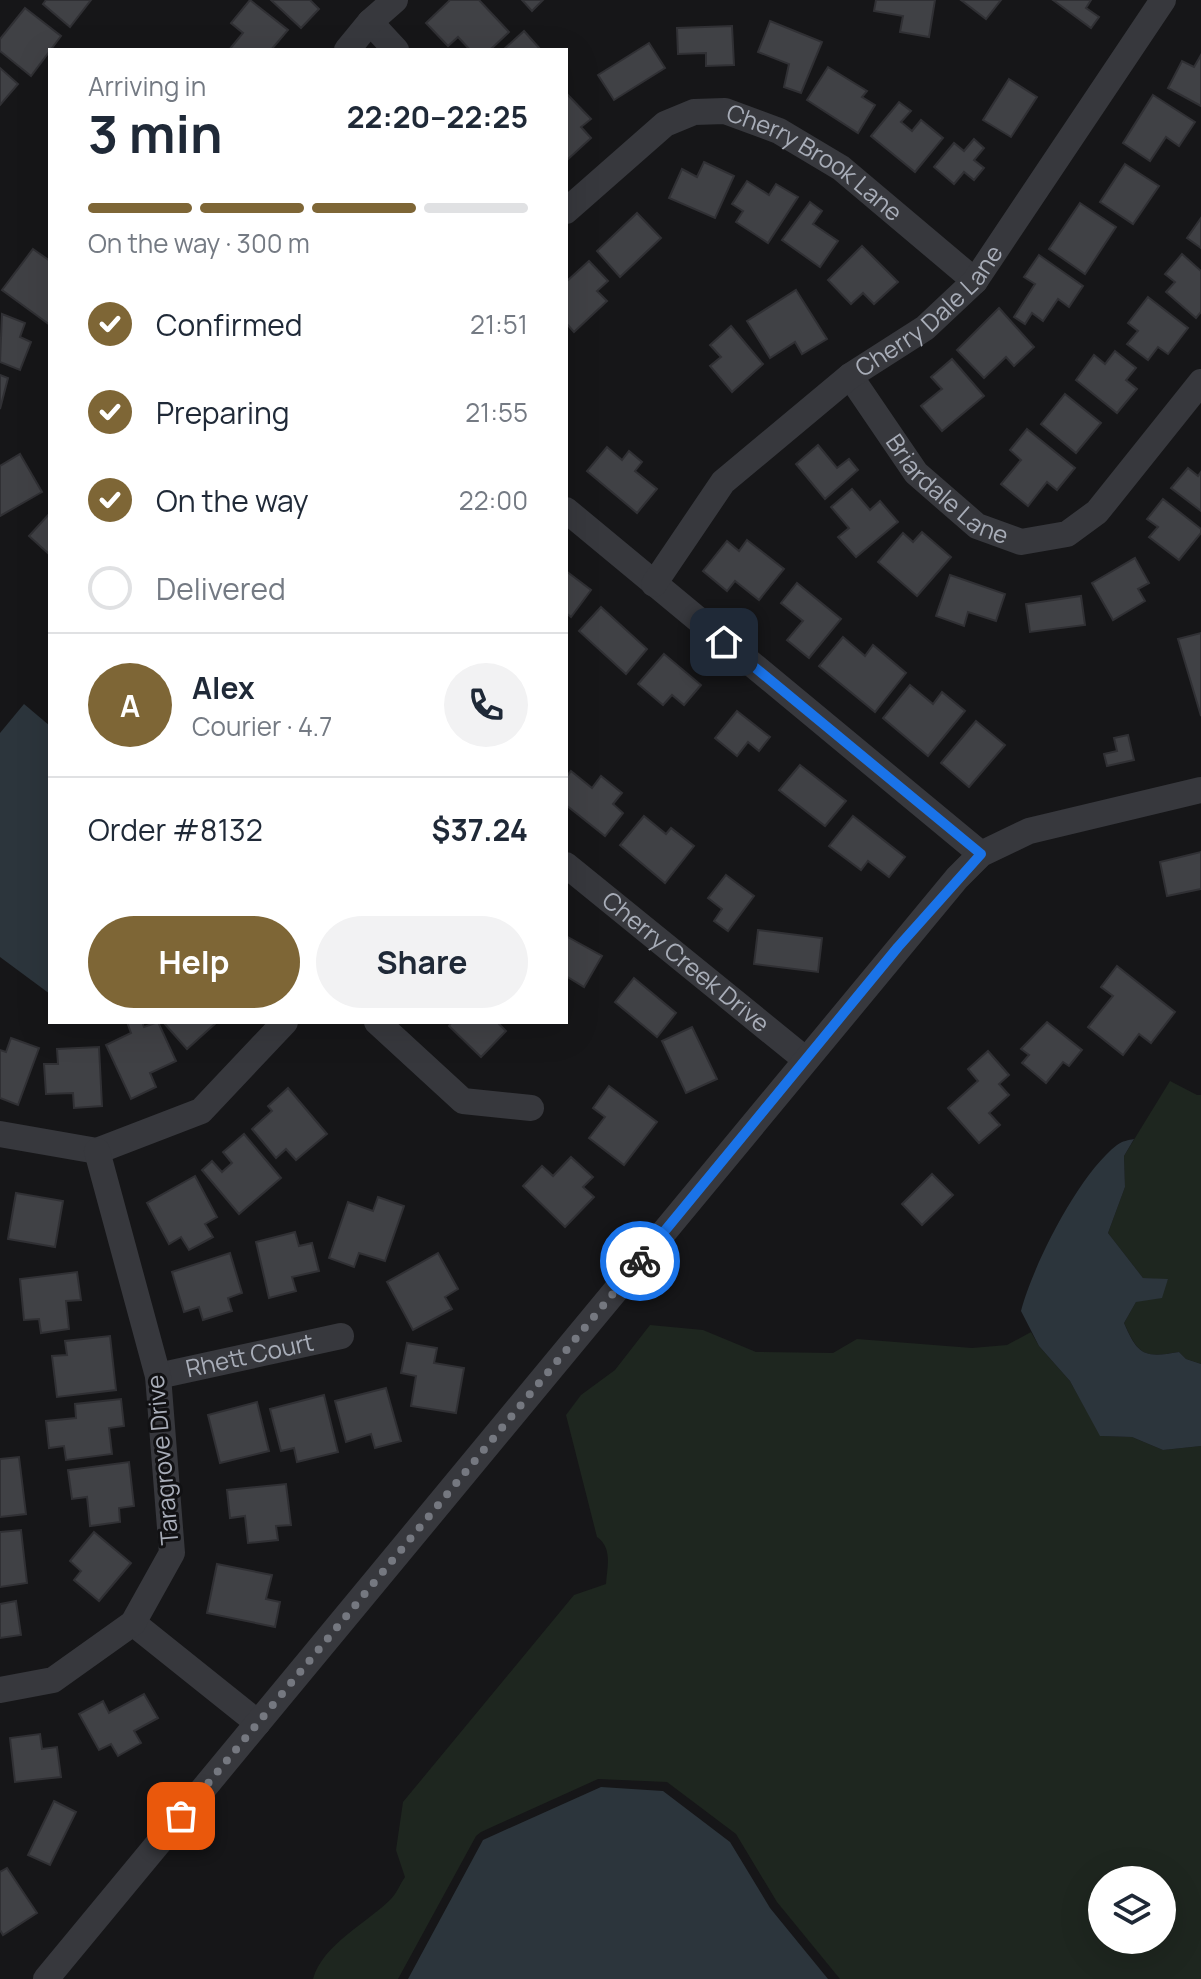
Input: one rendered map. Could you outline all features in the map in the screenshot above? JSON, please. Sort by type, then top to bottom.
[{"type":"street","points":[[349,48],[370,22],[395,0]]},
{"type":"street","name":"Cherry Dale Lane","points":[[654,584],[723,482],[850,376],[925,328],[975,281],[1163,0]]},
{"type":"street","points":[[370,22],[394,48]]},
{"type":"street","name":"Cherry Brook Lane","points":[[568,209],[665,124],[694,112],[725,111],[779,131],[841,168],[975,281]]},
{"type":"street","name":"Briardale Lane","points":[[850,376],[916,473],[977,526],[1021,542],[1067,534],[1097,512],[1201,382]]},
{"type":"street","points":[[568,512],[981,854]]},
{"type":"street","points":[[46,1979],[898,947],[981,854],[1001,842],[1041,827],[1201,790]]},
{"type":"street","name":"Cherry Creek Drive","points":[[568,867],[806,1060]]},
{"type":"street","points":[[0,1134],[97,1151],[201,1111],[283,1024]]},
{"type":"street","points":[[379,1024],[463,1101],[531,1108]]},
{"type":"street","name":"Taragrove Drive","points":[[0,1690],[53,1680],[133,1623],[172,1553],[158,1376],[97,1151]]},
{"type":"street","name":"Rhett Court","points":[[158,1376],[341,1336]]},
{"type":"street","points":[[133,1623],[258,1723]]},
{"type":"shaded area","points":[[24,704],[48,724],[48,993],[0,957],[0,733]]},
{"type":"shaded area","points":[[1170,1081],[1201,1095],[1201,1364],[1186,1359],[1179,1352],[1150,1354],[1134,1342],[1124,1323],[1136,1302],[1168,1280],[1143,1278],[1108,1233],[1125,1187],[1124,1156]]},
{"type":"shaded area","points":[[1134,1139],[1124,1156],[1125,1187],[1108,1233],[1143,1278],[1168,1279],[1162,1298],[1136,1302],[1124,1323],[1134,1342],[1144,1352],[1158,1355],[1179,1352],[1186,1359],[1201,1364],[1201,1446],[1163,1450],[1132,1437],[1100,1436],[1070,1381],[1039,1346],[1021,1311],[1047,1246],[1073,1198],[1102,1159],[1119,1144]]},
{"type":"shaded area","points":[[650,1325],[703,1330],[756,1352],[833,1353],[857,1339],[972,1348],[1007,1345],[1031,1332],[1039,1346],[1070,1381],[1101,1436],[1132,1437],[1163,1450],[1201,1446],[1201,1979],[840,1979],[777,1902],[736,1834],[667,1782],[598,1779],[476,1836],[398,1979],[313,1979],[326,1955],[391,1899],[405,1877],[396,1850],[403,1802],[574,1595],[606,1584],[607,1552],[597,1537],[566,1415],[581,1395],[615,1370]]},
{"type":"shaded area","points":[[601,1787],[663,1791],[730,1842],[770,1908],[828,1979],[408,1979],[483,1840]]},
{"type":"building","points":[[46,0],[91,0],[70,27],[43,4]]},
{"type":"building","points":[[250,0],[288,30],[273,48],[231,48],[243,33],[231,23]]},
{"type":"building","points":[[271,0],[310,0],[319,9],[301,28]]},
{"type":"building","points":[[450,0],[479,0],[509,32],[492,48],[468,48],[458,37],[448,46],[426,23]]},
{"type":"building","points":[[522,0],[543,0],[532,11]]},
{"type":"building","points":[[876,0],[935,0],[929,37],[900,32],[903,16],[874,11]]},
{"type":"building","points":[[961,0],[1001,0],[986,19]]},
{"type":"building","points":[[1053,0],[1091,0],[1086,8],[1099,17],[1091,28]]},
{"type":"building","points":[[25,8],[61,36],[52,48],[48,48],[48,53],[31,76],[0,51],[0,39]]},
{"type":"building","points":[[770,21],[822,42],[801,93],[784,87],[789,64],[758,52]]},
{"type":"building","points":[[732,26],[734,65],[706,66],[706,53],[678,54],[677,28]]},
{"type":"building","points":[[524,31],[539,48],[505,48]]},
{"type":"building","points":[[649,43],[665,68],[614,100],[598,75]]},
{"type":"building","points":[[1201,55],[1201,106],[1168,88],[1182,61],[1194,67]]},
{"type":"building","points":[[828,67],[867,91],[862,97],[875,105],[858,133],[807,100]]},
{"type":"building","points":[[0,68],[18,84],[0,105]]},
{"type":"building","points":[[1009,79],[1037,97],[1011,137],[983,120]]},
{"type":"building","points":[[568,95],[591,119],[581,127],[591,138],[568,159]]},
{"type":"building","points":[[1153,95],[1195,122],[1179,146],[1166,137],[1150,161],[1123,143]]},
{"type":"building","points":[[899,102],[911,111],[901,122],[912,131],[921,120],[943,138],[915,172],[871,136]]},
{"type":"building","points":[[974,139],[984,148],[974,160],[984,168],[974,180],[964,172],[954,184],[934,167],[954,143],[964,151]]},
{"type":"building","points":[[704,162],[734,176],[715,218],[669,198],[682,169],[697,177]]},
{"type":"building","points":[[1125,164],[1159,186],[1133,224],[1100,202]]},
{"type":"building","points":[[747,181],[769,195],[776,184],[798,197],[768,243],[736,222],[743,211],[732,204]]},
{"type":"building","points":[[810,202],[822,211],[813,224],[838,241],[820,267],[782,240]]},
{"type":"building","points":[[1080,203],[1116,227],[1085,274],[1049,249]]},
{"type":"building","points":[[637,213],[661,238],[620,277],[597,251]]},
{"type":"building","points":[[1201,218],[1201,248],[1187,238]]},
{"type":"building","points":[[862,246],[898,282],[874,304],[863,293],[851,304],[828,280]]},
{"type":"building","points":[[33,249],[48,260],[48,324],[2,290]]},
{"type":"building","points":[[1182,254],[1201,271],[1201,312],[1196,318],[1166,292],[1175,282],[1165,274]]},
{"type":"building","points":[[1039,255],[1083,286],[1069,307],[1058,299],[1043,321],[1032,313],[1025,324],[1014,317],[1035,284],[1024,277]]},
{"type":"building","points":[[589,261],[608,281],[597,291],[607,301],[574,332],[568,325],[568,280]]},
{"type":"building","points":[[796,290],[827,339],[802,354],[795,342],[770,358],[747,321]]},
{"type":"building","points":[[1148,297],[1188,328],[1168,354],[1158,347],[1148,360],[1127,344],[1138,331],[1128,323]]},
{"type":"building","points":[[999,308],[1034,347],[1014,366],[1006,357],[984,378],[957,350]]},
{"type":"building","points":[[2,314],[25,323],[20,337],[31,342],[20,370],[0,362]]},
{"type":"building","points":[[731,326],[763,364],[732,392],[710,366],[721,357],[710,345]]},
{"type":"building","points":[[1115,351],[1136,368],[1126,380],[1137,389],[1117,413],[1076,380],[1094,355],[1105,364]]},
{"type":"building","points":[[952,359],[984,396],[942,431],[921,406],[942,389],[931,377]]},
{"type":"building","points":[[0,375],[8,378],[0,409]]},
{"type":"building","points":[[1065,394],[1101,423],[1076,453],[1041,424]]},
{"type":"building","points":[[1027,429],[1075,468],[1057,490],[1047,482],[1028,506],[1001,484],[1021,460],[1010,450]]},
{"type":"building","points":[[818,445],[837,468],[849,459],[858,470],[825,499],[796,464]]},
{"type":"building","points":[[607,447],[622,460],[629,451],[642,462],[635,471],[657,489],[637,513],[587,471]]},
{"type":"building","points":[[20,454],[42,492],[0,516],[0,466]]},
{"type":"building","points":[[1188,468],[1198,476],[1201,472],[1201,511],[1171,488]]},
{"type":"building","points":[[852,489],[870,510],[880,501],[898,522],[856,557],[838,537],[849,528],[831,507]]},
{"type":"building","points":[[1163,499],[1201,529],[1179,560],[1149,537],[1158,527],[1147,519]]},
{"type":"building","points":[[48,515],[48,553],[29,536]]},
{"type":"building","points":[[922,532],[951,557],[917,596],[878,562],[903,533],[913,542]]},
{"type":"building","points":[[747,540],[784,569],[759,600],[735,581],[727,591],[703,571],[727,541],[739,551]]},
{"type":"building","points":[[1135,558],[1149,583],[1138,589],[1145,601],[1113,620],[1092,583]]},
{"type":"building","points":[[568,573],[591,590],[571,617],[568,615]]},
{"type":"building","points":[[950,575],[1005,594],[996,621],[968,612],[964,626],[936,616]]},
{"type":"building","points":[[797,583],[841,619],[809,658],[787,640],[803,621],[781,603]]},
{"type":"building","points":[[1081,596],[1085,625],[1030,632],[1026,604]]},
{"type":"building","points":[[601,607],[647,649],[626,674],[579,631]]},
{"type":"building","points":[[1201,633],[1201,716],[1178,639]]},
{"type":"building","points":[[843,637],[865,656],[873,645],[906,673],[875,712],[819,666]]},
{"type":"building","points":[[664,654],[701,685],[684,705],[672,695],[663,705],[638,684]]},
{"type":"building","points":[[910,685],[933,704],[942,692],[965,711],[928,756],[883,718]]},
{"type":"building","points":[[737,711],[770,737],[759,751],[748,742],[737,756],[715,738]]},
{"type":"building","points":[[976,721],[1005,745],[969,787],[941,763]]},
{"type":"building","points":[[1128,735],[1134,760],[1107,766],[1104,754],[1117,751],[1114,738]]},
{"type":"building","points":[[800,765],[846,801],[825,826],[779,790]]},
{"type":"building","points":[[571,771],[592,788],[601,776],[622,793],[613,804],[623,813],[605,836],[568,807],[568,775]]},
{"type":"building","points":[[644,816],[666,834],[671,828],[694,846],[665,883],[620,845]]},
{"type":"building","points":[[853,816],[905,857],[889,877],[868,861],[861,870],[829,846]]},
{"type":"building","points":[[1201,852],[1201,889],[1167,896],[1160,862]]},
{"type":"building","points":[[726,875],[754,896],[728,931],[714,921],[722,909],[708,898]]},
{"type":"building","points":[[758,930],[822,938],[818,972],[754,964]]},
{"type":"building","points":[[568,937],[602,956],[584,987],[568,977]]},
{"type":"building","points":[[1117,966],[1175,1012],[1151,1043],[1139,1034],[1123,1055],[1088,1027],[1113,996],[1101,987]]},
{"type":"building","points":[[634,978],[676,1013],[657,1037],[615,1002]]},
{"type":"building","points":[[1047,1022],[1082,1050],[1069,1066],[1063,1062],[1046,1083],[1022,1063],[1029,1055],[1021,1049]]},
{"type":"building","points":[[128,1024],[143,1024],[144,1027],[159,1024],[176,1061],[150,1073],[156,1087],[131,1099],[106,1045],[131,1033]]},
{"type":"building","points":[[165,1024],[215,1024],[187,1049]]},
{"type":"building","points":[[499,1024],[506,1031],[481,1057],[449,1026]]},
{"type":"building","points":[[692,1027],[717,1079],[686,1093],[662,1041]]},
{"type":"building","points":[[11,1038],[39,1048],[18,1105],[0,1098],[0,1050],[6,1052]]},
{"type":"building","points":[[99,1047],[102,1106],[74,1108],[73,1093],[46,1094],[44,1064],[58,1064],[57,1049]]},
{"type":"building","points":[[988,1051],[1009,1075],[999,1084],[1009,1095],[989,1113],[1000,1125],[979,1143],[948,1108],[978,1081],[968,1069]]},
{"type":"building","points":[[609,1086],[657,1122],[624,1165],[589,1138],[605,1117],[593,1108]]},
{"type":"building","points":[[288,1088],[327,1134],[296,1160],[286,1149],[276,1158],[252,1129],[272,1111],[268,1106]]},
{"type":"building","points":[[244,1134],[281,1178],[239,1214],[202,1170],[212,1161],[222,1172],[232,1163],[223,1152]]},
{"type":"building","points":[[571,1157],[593,1177],[583,1187],[594,1197],[565,1227],[523,1186],[542,1166],[553,1176]]},
{"type":"building","points":[[932,1174],[953,1195],[922,1225],[902,1204]]},
{"type":"building","points":[[195,1176],[217,1217],[205,1224],[213,1237],[189,1250],[181,1237],[169,1244],[147,1203]]},
{"type":"building","points":[[16,1193],[63,1201],[55,1247],[8,1239]]},
{"type":"building","points":[[378,1197],[404,1206],[385,1261],[359,1253],[354,1267],[329,1258],[348,1202],[373,1211]]},
{"type":"building","points":[[295,1232],[299,1246],[312,1243],[319,1271],[292,1277],[296,1291],[269,1298],[256,1242]]},
{"type":"building","points":[[230,1253],[242,1293],[228,1298],[232,1311],[203,1320],[199,1307],[184,1312],[172,1272]]},
{"type":"building","points":[[438,1253],[458,1289],[445,1297],[452,1309],[413,1330],[387,1282]]},
{"type":"building","points":[[77,1272],[81,1300],[66,1301],[69,1329],[41,1333],[39,1319],[24,1320],[20,1279]]},
{"type":"building","points":[[110,1336],[116,1390],[57,1397],[52,1356],[67,1355],[65,1341]]},
{"type":"building","points":[[407,1343],[437,1348],[434,1363],[464,1368],[456,1413],[411,1406],[416,1376],[401,1373]]},
{"type":"building","points":[[386,1388],[401,1441],[375,1448],[371,1434],[346,1442],[335,1401]]},
{"type":"building","points":[[324,1395],[338,1452],[297,1462],[294,1448],[281,1451],[270,1409]]},
{"type":"building","points":[[121,1399],[124,1426],[109,1428],[112,1454],[66,1460],[64,1446],[49,1448],[46,1421],[76,1418],[75,1404]]},
{"type":"building","points":[[257,1402],[269,1451],[220,1463],[208,1415]]},
{"type":"building","points":[[19,1457],[26,1514],[0,1517],[0,1459]]},
{"type":"building","points":[[129,1462],[134,1506],[119,1508],[120,1522],[90,1526],[87,1497],[72,1499],[68,1470]]},
{"type":"building","points":[[286,1484],[291,1525],[276,1526],[278,1540],[248,1543],[245,1516],[230,1518],[227,1490]]},
{"type":"building","points":[[21,1530],[27,1583],[0,1587],[0,1532]]},
{"type":"building","points":[[94,1532],[131,1563],[99,1601],[74,1580],[81,1571],[70,1561]]},
{"type":"building","points":[[217,1564],[272,1575],[266,1599],[280,1602],[275,1627],[207,1613]]},
{"type":"building","points":[[16,1601],[21,1635],[0,1638],[0,1604]]},
{"type":"building","points":[[144,1694],[158,1718],[134,1731],[141,1743],[118,1756],[111,1744],[99,1750],[79,1714],[103,1701],[109,1713]]},
{"type":"building","points":[[40,1734],[42,1749],[57,1747],[61,1777],[15,1782],[10,1738]]},
{"type":"building","points":[[54,1801],[76,1812],[50,1865],[28,1855]]},
{"type":"building","points":[[7,1868],[37,1913],[3,1935],[0,1930],[0,1872]]},
{"type":"way so far","points":[[181,1816],[640,1261]]},
{"type":"route","points":[[640,1261],[898,947],[981,854],[724,642]]}]
